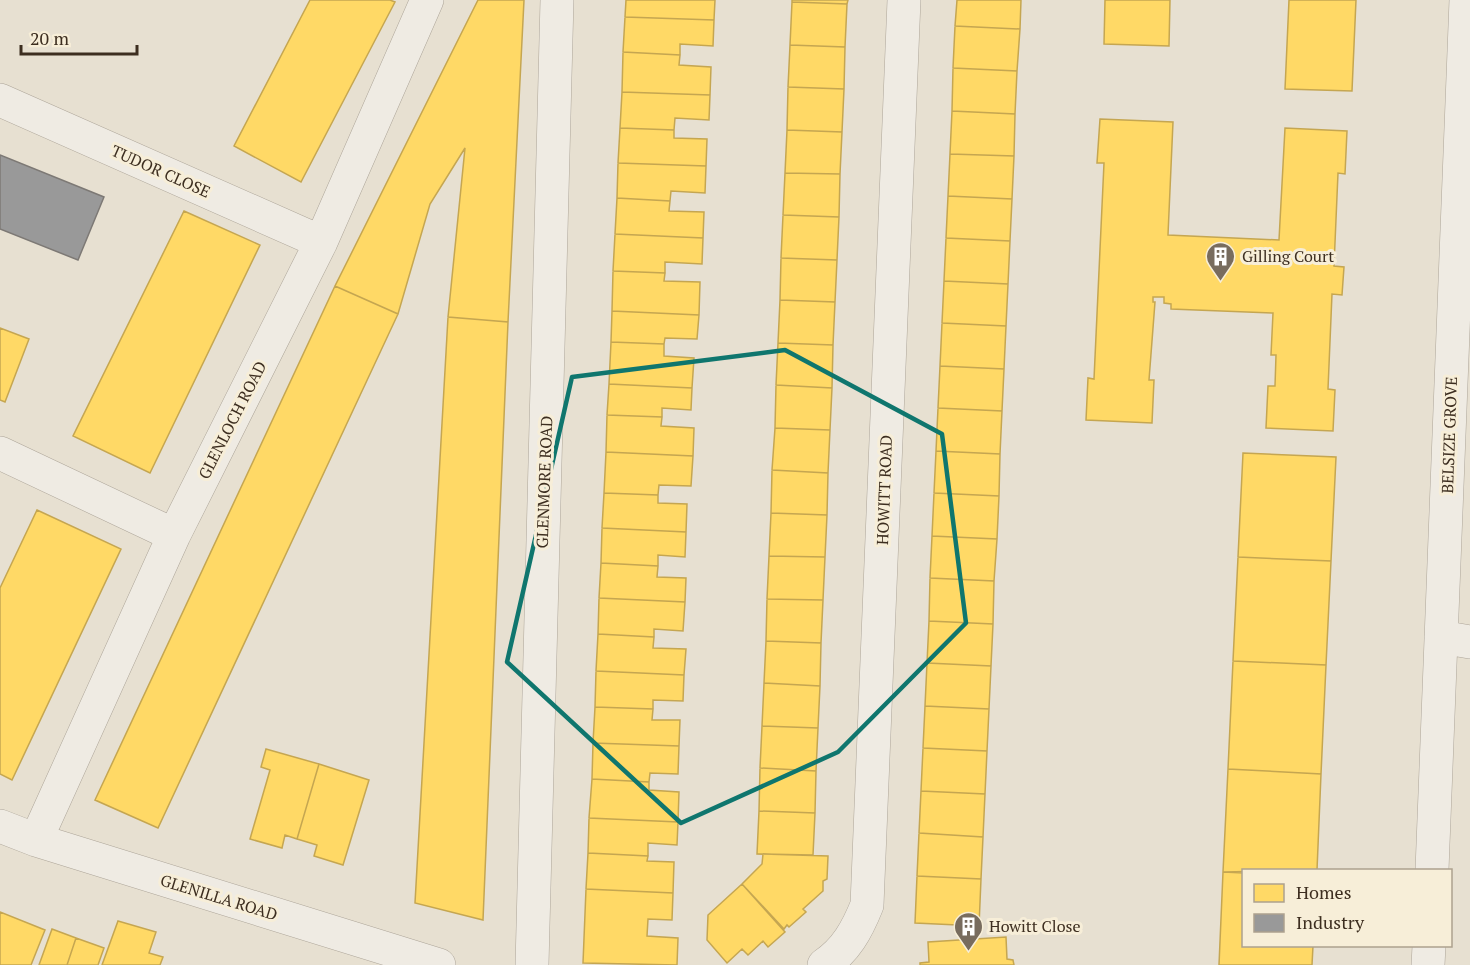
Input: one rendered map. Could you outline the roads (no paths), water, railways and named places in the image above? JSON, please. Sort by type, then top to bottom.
[{"type":"street","name":"GLENLOCH ROAD","points":[[36,840],[174,535],[321,242],[427,0]]},
{"type":"street","name":"GLENMORE ROAD","points":[[532,965],[557,0]]},
{"type":"street","name":"HOWITT ROAD","points":[[824,965],[838,956],[857,930],[867,905],[904,0]]},
{"type":"street","name":"BELSIZE GROVE","points":[[1432,869],[1456,640],[1466,0]]},
{"type":"street","name":"TUDOR CLOSE","points":[[0,100],[321,242]]},
{"type":"street","points":[[0,453],[174,535]]},
{"type":"street","name":"GLENILLA ROAD","points":[[0,826],[36,840],[439,965]]},
{"type":"street","points":[[1428,965],[1429,947]]},
{"type":"place","name":"Gilling Court","points":[[1221,282]]},
{"type":"place","name":"Howitt Close","points":[[968,952]]}]
